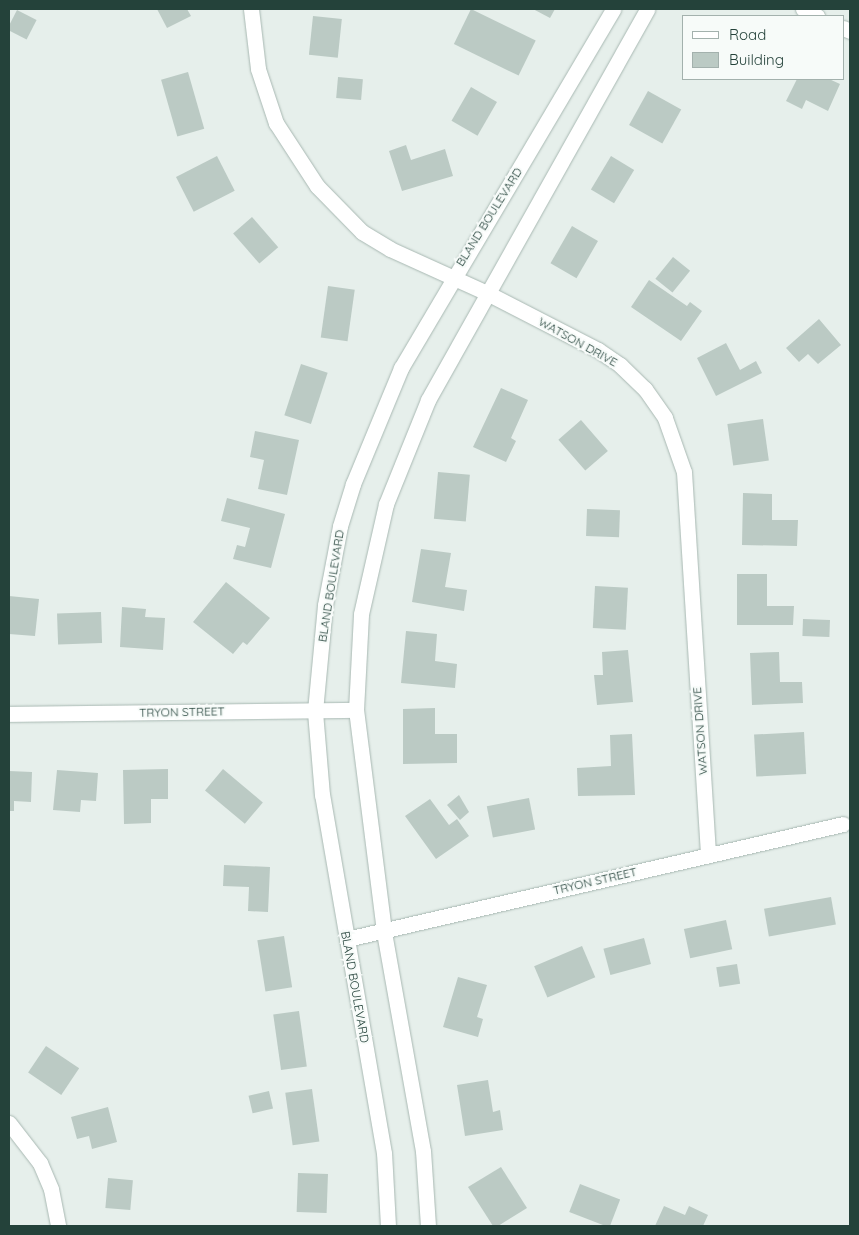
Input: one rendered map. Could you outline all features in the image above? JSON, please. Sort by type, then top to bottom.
[{"type":"street","name":"WATSON DRIVE","points":[[251,9],[258,69],[269,106],[295,156],[312,179],[362,232],[451,278],[489,294],[620,365],[645,389],[675,439],[684,472],[708,855]]},
{"type":"street","name":"BLAND BOULEVARD","points":[[388,1226],[384,1153],[322,795],[315,711],[325,605],[340,526],[352,484],[400,368],[451,278],[613,9]]},
{"type":"street","points":[[428,1226],[423,1151],[384,931],[356,710],[361,614],[386,504],[428,400],[647,9]]},
{"type":"street","points":[[803,9],[815,15]]},
{"type":"street","name":"TRYON STREET","points":[[9,714],[356,710]]},
{"type":"street","name":"TRYON STREET","points":[[347,939],[843,824]]},
{"type":"street","points":[[9,1122],[40,1163],[51,1189],[58,1226]]},
{"type":"building","points":[[157,9],[187,9],[191,16],[167,28]]},
{"type":"building","points":[[471,9],[536,41],[519,76],[454,44]]},
{"type":"building","points":[[533,9],[555,9],[550,18]]},
{"type":"building","points":[[17,10],[37,20],[27,40],[9,31],[9,26]]},
{"type":"building","points":[[313,16],[342,19],[338,58],[309,55]]},
{"type":"building","points":[[188,72],[204,129],[177,136],[161,80]]},
{"type":"building","points":[[338,77],[363,79],[361,100],[336,98]]},
{"type":"building","points":[[796,80],[831,80],[840,84],[828,111],[806,100],[802,109],[786,101]]},
{"type":"building","points":[[471,87],[497,102],[477,136],[452,121]]},
{"type":"building","points":[[648,91],[681,109],[662,144],[629,125]]},
{"type":"building","points":[[406,145],[411,160],[445,149],[453,176],[402,191],[389,151]]},
{"type":"building","points":[[217,156],[235,191],[194,212],[176,177]]},
{"type":"building","points":[[611,156],[634,170],[614,203],[591,189]]},
{"type":"building","points":[[252,217],[278,247],[259,264],[233,233]]},
{"type":"building","points":[[572,226],[598,241],[576,278],[550,263]]},
{"type":"building","points":[[673,257],[690,271],[672,293],[655,279]]},
{"type":"building","points":[[649,280],[687,306],[690,302],[702,311],[681,341],[631,307]]},
{"type":"building","points":[[328,286],[355,290],[348,341],[321,337]]},
{"type":"building","points":[[819,319],[841,345],[818,364],[808,354],[799,362],[786,348]]},
{"type":"building","points":[[726,343],[740,370],[756,361],[762,373],[716,396],[697,358]]},
{"type":"building","points":[[301,364],[328,373],[311,424],[284,415]]},
{"type":"building","points":[[501,388],[528,400],[511,438],[516,441],[506,462],[473,447]]},
{"type":"building","points":[[763,419],[769,461],[733,466],[727,424]]},
{"type":"building","points":[[581,420],[608,451],[585,471],[558,440]]},
{"type":"building","points":[[255,431],[299,440],[287,495],[258,489],[264,460],[250,457]]},
{"type":"building","points":[[438,472],[470,475],[466,522],[434,519]]},
{"type":"building","points":[[743,493],[772,494],[772,520],[798,520],[797,546],[742,545]]},
{"type":"building","points":[[227,498],[285,514],[271,568],[233,559],[237,545],[245,547],[250,528],[221,521]]},
{"type":"building","points":[[587,509],[620,510],[619,537],[586,536]]},
{"type":"building","points":[[421,549],[451,553],[445,587],[467,590],[464,611],[412,602]]},
{"type":"building","points":[[737,574],[767,574],[767,606],[794,606],[793,625],[737,625]]},
{"type":"building","points":[[226,582],[270,618],[247,645],[243,642],[233,654],[193,622]]},
{"type":"building","points":[[595,586],[628,588],[626,630],[593,628]]},
{"type":"building","points":[[9,596],[39,599],[35,636],[9,634]]},
{"type":"building","points":[[122,607],[146,609],[145,617],[165,618],[163,650],[120,647]]},
{"type":"building","points":[[101,612],[102,643],[58,645],[57,614]]},
{"type":"building","points":[[803,619],[830,620],[829,637],[802,636]]},
{"type":"building","points":[[406,631],[437,634],[435,661],[457,664],[455,688],[401,683]]},
{"type":"building","points":[[628,650],[633,702],[597,705],[594,675],[603,675],[602,652]]},
{"type":"building","points":[[779,652],[780,682],[802,682],[803,703],[752,705],[750,653]]},
{"type":"building","points":[[435,708],[435,734],[457,734],[457,763],[403,764],[403,709]]},
{"type":"building","points":[[804,732],[806,774],[756,777],[754,735]]},
{"type":"building","points":[[632,734],[635,795],[578,796],[577,768],[611,766],[610,735]]},
{"type":"building","points":[[168,769],[168,799],[151,799],[151,823],[124,824],[123,770]]},
{"type":"building","points":[[223,769],[263,802],[245,824],[205,790]]},
{"type":"building","points":[[57,770],[98,773],[96,801],[81,800],[80,812],[53,810]]},
{"type":"building","points":[[9,771],[32,772],[31,802],[14,801],[14,811],[9,811]]},
{"type":"building","points":[[459,795],[469,812],[460,820],[447,805]]},
{"type":"building","points":[[529,798],[535,829],[493,838],[487,806]]},
{"type":"building","points":[[430,799],[449,825],[457,819],[469,836],[436,859],[405,816]]},
{"type":"building","points":[[224,865],[270,867],[268,912],[248,911],[249,887],[223,886]]},
{"type":"building","points":[[831,897],[836,925],[769,936],[764,909]]},
{"type":"building","points":[[726,920],[732,949],[690,958],[684,929]]},
{"type":"building","points":[[284,936],[292,987],[265,992],[257,940]]},
{"type":"building","points":[[644,938],[651,964],[610,975],[603,949]]},
{"type":"building","points":[[582,946],[595,977],[547,998],[534,966]]},
{"type":"building","points":[[737,964],[740,984],[719,987],[716,967]]},
{"type":"building","points":[[458,977],[487,985],[477,1017],[483,1019],[478,1037],[443,1027]]},
{"type":"building","points":[[299,1011],[307,1066],[281,1070],[273,1015]]},
{"type":"building","points":[[46,1046],[79,1068],[61,1095],[28,1073]]},
{"type":"building","points":[[488,1080],[493,1112],[500,1110],[503,1130],[465,1136],[457,1085]]},
{"type":"building","points":[[312,1089],[319,1141],[293,1145],[285,1093]]},
{"type":"building","points":[[269,1091],[273,1109],[253,1113],[249,1096]]},
{"type":"building","points":[[108,1107],[117,1142],[92,1149],[89,1136],[77,1139],[71,1117]]},
{"type":"building","points":[[501,1167],[527,1208],[498,1226],[493,1226],[468,1187]]},
{"type":"building","points":[[298,1173],[328,1174],[327,1213],[297,1212]]},
{"type":"building","points":[[108,1178],[133,1180],[130,1210],[105,1208]]},
{"type":"building","points":[[580,1184],[620,1199],[610,1226],[569,1212]]},
{"type":"building","points":[[664,1206],[685,1215],[689,1206],[708,1215],[703,1226],[655,1226]]}]
